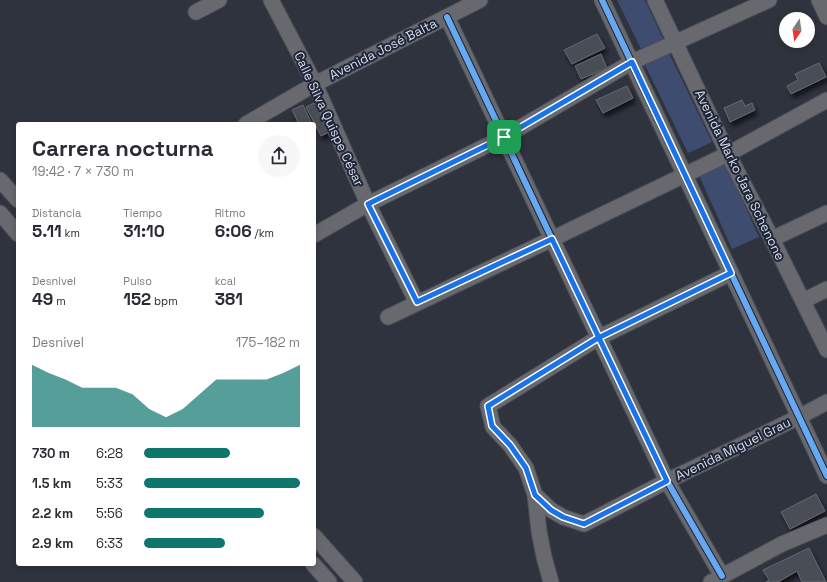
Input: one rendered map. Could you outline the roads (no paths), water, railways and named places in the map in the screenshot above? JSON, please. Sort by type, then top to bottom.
[{"type":"street","points":[[196,12],[219,0]]},
{"type":"street","name":"Calle Silva Quispe César","points":[[271,0],[315,84],[368,204],[417,302]]},
{"type":"street","name":"Avenida José Balta","points":[[249,122],[315,84],[480,0]]},
{"type":"street","points":[[602,0],[827,476]]},
{"type":"street","name":"Avenida Marko Jara Schenone","points":[[655,0],[728,154],[827,350]]},
{"type":"street","points":[[316,234],[368,204],[504,137],[632,62],[769,0]]},
{"type":"street","points":[[819,0],[827,17]]},
{"type":"street","points":[[447,17],[598,338],[667,481],[717,579],[782,544],[827,525]]},
{"type":"street","points":[[388,317],[728,154],[827,100]]},
{"type":"street","points":[[0,180],[16,198]]},
{"type":"street","points":[[0,213],[16,232]]},
{"type":"street","points":[[772,239],[827,213]]},
{"type":"street","points":[[551,582],[539,531],[535,495],[526,468],[510,445],[492,426],[488,406],[598,338],[731,273]]},
{"type":"street","points":[[803,301],[827,289]]},
{"type":"street","name":"Avenida Miguel Grau","points":[[535,495],[551,510],[563,517],[584,524],[827,402]]},
{"type":"street","points":[[316,538],[354,582]]},
{"type":"street","points":[[315,566],[329,582]]}]
